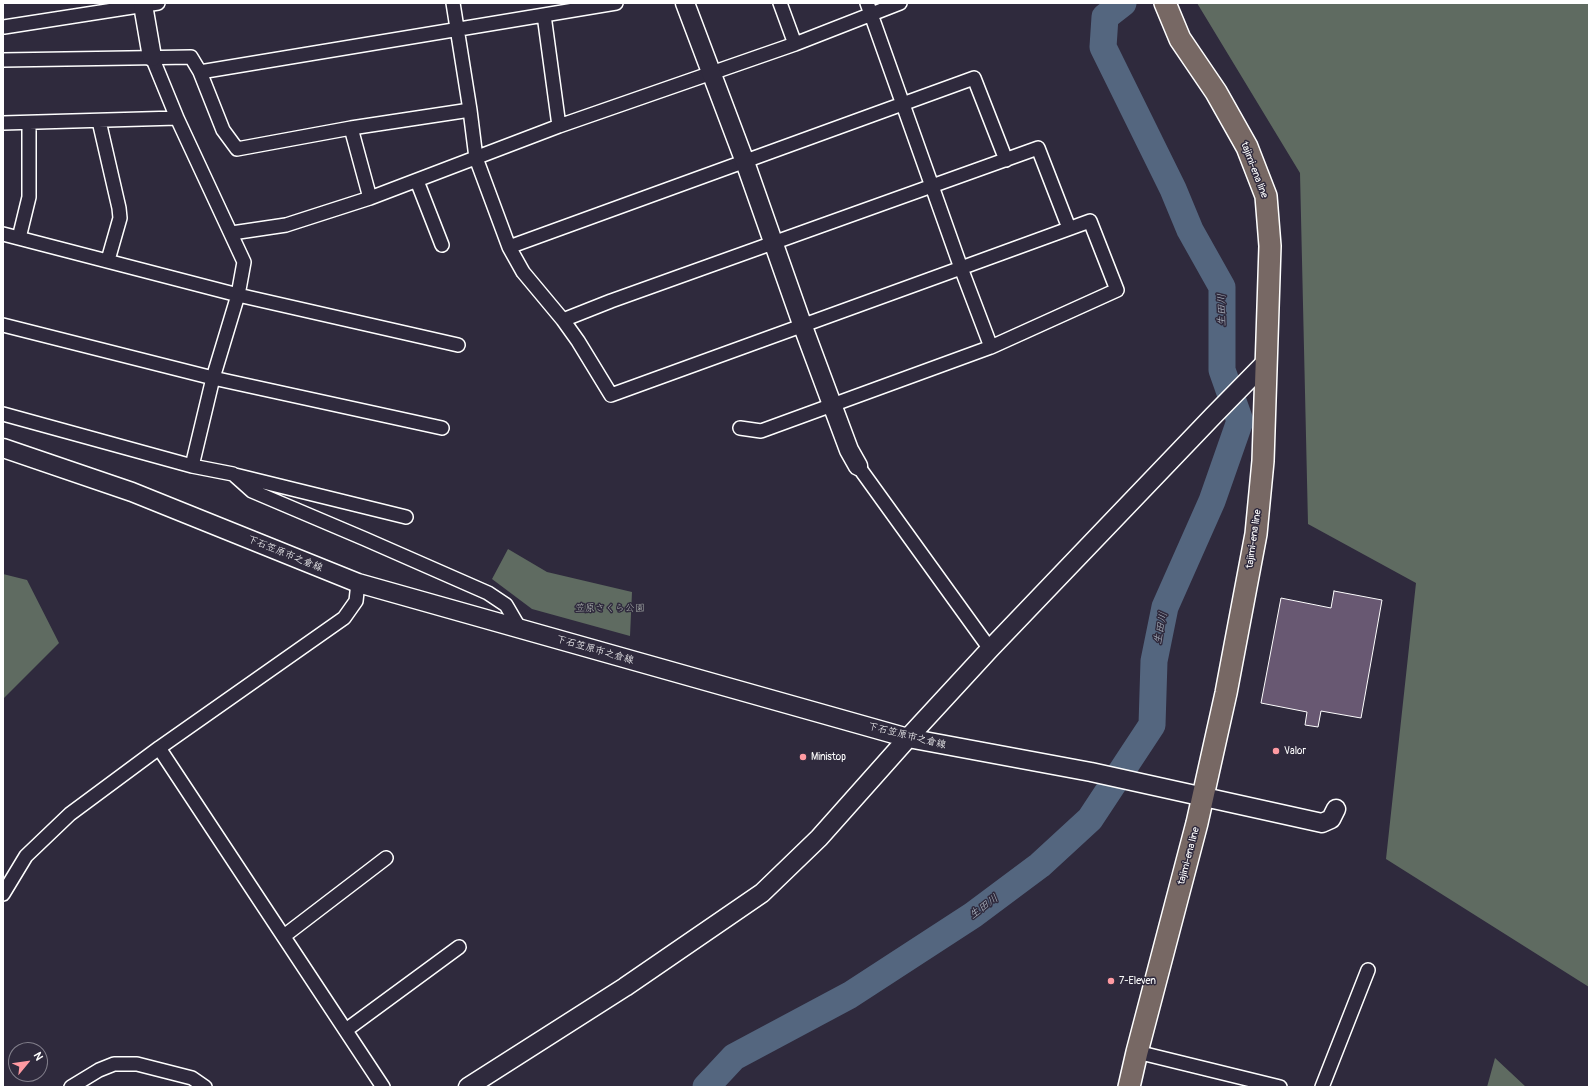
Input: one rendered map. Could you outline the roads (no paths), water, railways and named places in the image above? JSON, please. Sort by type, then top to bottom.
[{"type":"main road","name":"tajimi-ena line","points":[[1129,1087],[1197,823],[1226,693],[1256,534],[1263,461],[1270,246],[1266,196],[1247,147],[1216,92],[1180,39],[1165,3]]},
{"type":"street","points":[[453,3],[476,158],[509,247],[523,272],[563,320],[578,341],[611,394],[1090,220],[1116,290],[991,347],[761,431],[740,428]]},
{"type":"street","points":[[200,72],[616,3]]},
{"type":"street","points":[[685,3],[775,243],[802,324],[849,450],[858,466],[990,649]]},
{"type":"street","points":[[780,3],[795,44]]},
{"type":"street","points":[[232,233],[286,225],[370,198],[559,126],[795,44],[869,8],[900,3]]},
{"type":"street","points":[[3,24],[148,4],[152,57],[177,118],[232,233],[244,262],[238,295],[213,378],[192,466]]},
{"type":"street","points":[[869,8],[961,268],[991,347]]},
{"type":"street","points":[[544,15],[559,126]]},
{"type":"street","points":[[3,60],[191,57],[200,72],[223,130],[237,149],[351,128],[470,110]]},
{"type":"street","points":[[509,247],[974,78],[1006,160]]},
{"type":"street","points":[[3,124],[177,118]]},
{"type":"street","points":[[99,121],[120,218],[108,260]]},
{"type":"street","points":[[19,238],[29,197],[29,123]]},
{"type":"street","points":[[351,128],[370,198]]},
{"type":"street","points":[[563,320],[611,301],[1038,148],[1069,228]]},
{"type":"street","points":[[417,181],[442,244]]},
{"type":"street","points":[[3,234],[108,260],[238,295],[458,345]]},
{"type":"street","points":[[3,325],[213,378],[442,428]]},
{"type":"street","points":[[468,1087],[625,987],[762,894],[819,838],[990,649],[1265,363]]},
{"type":"street","points":[[3,414],[192,466],[233,474],[406,517]]},
{"type":"street","name":"下石笠原市之倉線","points":[[3,448],[132,492],[358,583],[908,738],[1091,772],[1322,823],[1331,819],[1336,809]]},
{"type":"street","points":[[233,474],[252,491],[488,593],[506,605],[520,628]]},
{"type":"street","points":[[3,894],[26,856],[70,814],[159,748],[344,618],[356,601],[358,583]]},
{"type":"street","points":[[159,748],[383,1087]]},
{"type":"street","points":[[284,936],[386,858]]},
{"type":"street","points":[[346,1030],[459,947]]},
{"type":"street","points":[[1322,1087],[1368,970]]},
{"type":"street","points":[[1137,1052],[1280,1087]]},
{"type":"street","points":[[71,1087],[90,1082],[114,1064],[137,1064],[192,1078],[205,1087]]},
{"type":"waterway","name":"生田川","points":[[706,1087],[734,1057],[850,995],[973,915],[1040,865],[1090,819],[1152,725],[1154,661],[1165,607],[1212,501],[1240,421],[1222,370],[1222,287],[1190,230],[1173,189],[1103,47],[1105,17],[1123,3]]},
{"type":"place","name":"Valor","points":[[1276,751]]},
{"type":"place","name":"Ministop","points":[[803,757]]},
{"type":"place","name":"7-Eleven","points":[[1111,981]]},
{"type":"park label","name":"笠原さくら公園","points":[[610,608]]}]
